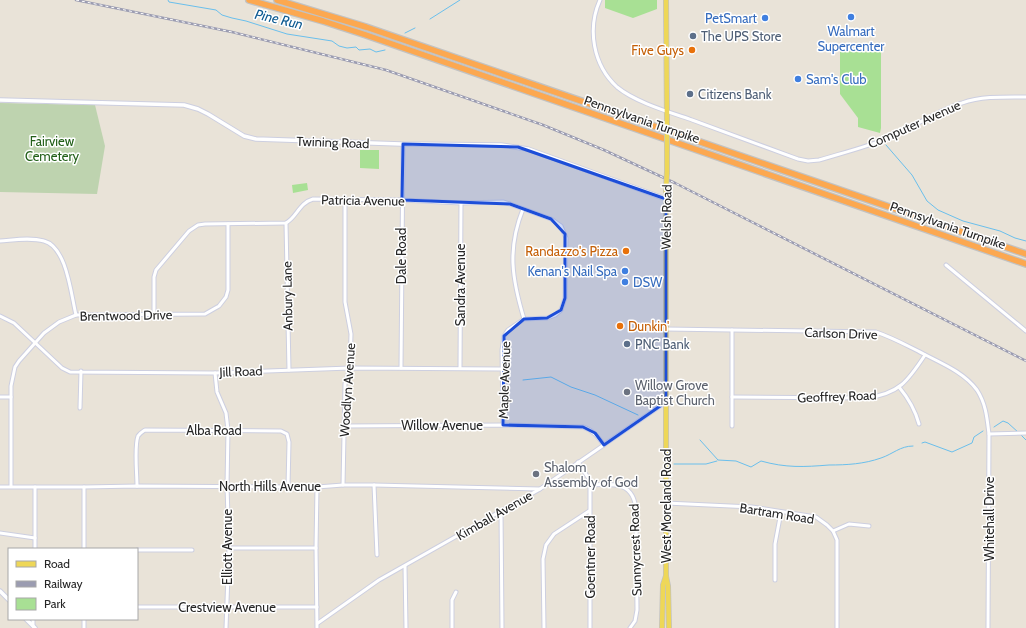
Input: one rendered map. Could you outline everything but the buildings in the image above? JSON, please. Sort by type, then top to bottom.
[{"type":"highway","name":"Pennsylvania Turnpike","points":[[249,0],[366,35],[1026,264]]},
{"type":"highway","name":"Pennsylvania Turnpike","points":[[277,0],[366,27],[1026,254]]},
{"type":"main road","name":"Welsh Road","points":[[666,0],[666,435]]},
{"type":"main road","name":"West Moreland Road","points":[[666,435],[666,576],[668,586],[668,628]]},
{"type":"main road","name":"West Moreland Road","points":[[662,628],[663,586],[666,576]]},
{"type":"street","name":"Computer Avenue","points":[[600,0],[595,15],[593,33],[596,54],[601,66],[620,90],[667,111],[798,159],[808,161],[820,160],[889,138],[945,109],[962,102],[993,97],[1026,97]]},
{"type":"street","name":"Twining Road","points":[[0,100],[184,105],[198,109],[244,136],[256,139],[402,144],[501,145],[518,147],[579,167],[666,199]]},
{"type":"street","name":"Dale Road","points":[[401,368],[402,144]]},
{"type":"street","name":"Patricia Avenue","points":[[286,223],[290,221],[301,205],[308,200],[313,199],[402,200],[461,203],[503,202],[523,209]]},
{"type":"street","name":"Woodlyn Avenue","points":[[343,485],[345,384],[350,368],[351,334],[345,302],[346,200]]},
{"type":"street","name":"Sandra Avenue","points":[[460,368],[461,203]]},
{"type":"street","points":[[523,209],[555,221],[563,230],[566,238],[565,298],[561,310],[548,318],[524,318],[514,282],[513,242],[517,224],[523,209]]},
{"type":"street","points":[[154,314],[154,277],[158,267],[189,231],[195,227],[205,224],[286,223]]},
{"type":"street","name":"Anbury Lane","points":[[286,223],[289,370]]},
{"type":"street","name":"Brentwood Drive","points":[[11,486],[11,386],[15,367],[19,361],[36,342],[55,325],[76,315],[205,314],[219,306],[228,290],[228,224]]},
{"type":"street","points":[[0,241],[38,240],[45,241],[53,245],[62,258],[76,315]]},
{"type":"street","points":[[946,265],[1026,331]]},
{"type":"street","name":"Jill Road","points":[[0,316],[14,323],[62,368],[70,372],[216,372],[350,368],[502,369]]},
{"type":"street","name":"Maple Avenue","points":[[503,425],[502,350],[504,336],[508,330],[524,318]]},
{"type":"street","name":"Carlson Drive","points":[[666,329],[876,332],[886,335],[956,371],[968,380],[976,389],[986,410]]},
{"type":"street","points":[[732,330],[732,426]]},
{"type":"street","name":"Geoffrey Road","points":[[732,397],[866,398],[882,395],[899,387],[911,376],[924,355]]},
{"type":"street","points":[[80,408],[81,371]]},
{"type":"street","name":"Elliott Avenue","points":[[216,372],[217,392],[226,413],[228,430],[227,486],[229,548],[226,628]]},
{"type":"street","points":[[899,387],[910,400],[919,424]]},
{"type":"street","points":[[0,397],[11,397]]},
{"type":"street","name":"Kimball Avenue","points":[[318,623],[379,580],[540,489],[666,402]]},
{"type":"street","name":"Whitehall Drive","points":[[986,410],[989,434],[988,628]]},
{"type":"street","name":"Willow Avenue","points":[[344,426],[503,425],[582,427],[591,430],[604,445]]},
{"type":"street","name":"Alba Road","points":[[137,486],[137,443],[139,434],[142,431],[281,430],[287,434],[289,442],[288,487]]},
{"type":"street","points":[[989,434],[1024,433]]},
{"type":"street","points":[[578,462],[589,479],[590,485]]},
{"type":"street","name":"Sunnycrest Road","points":[[590,485],[612,484],[622,486],[630,491],[636,504],[637,610],[635,621],[630,628]]},
{"type":"street","points":[[374,485],[377,555]]},
{"type":"street","name":"North Hills Avenue","points":[[0,486],[84,488],[137,486],[317,487],[374,485],[540,489]]},
{"type":"street","name":"Goentner Road","points":[[590,485],[590,628]]},
{"type":"street","points":[[35,548],[36,487]]},
{"type":"street","points":[[317,487],[316,548],[318,628]]},
{"type":"street","points":[[84,488],[84,548]]},
{"type":"street","name":"Bartram Road","points":[[666,504],[742,506],[816,517],[827,524],[833,531]]},
{"type":"street","points":[[501,511],[502,628]]},
{"type":"street","points":[[544,628],[544,554],[546,545],[554,534],[589,511]]},
{"type":"street","points":[[775,580],[775,544],[780,512]]},
{"type":"street","points":[[837,628],[837,546],[836,535],[833,531],[849,524],[869,526]]},
{"type":"street","points":[[0,533],[35,538]]},
{"type":"street","points":[[229,548],[316,548]]},
{"type":"street","points":[[138,550],[192,550]]},
{"type":"street","points":[[406,566],[406,628]]},
{"type":"street","points":[[0,591],[8,599]]},
{"type":"street","points":[[452,628],[452,600],[456,592]]},
{"type":"street","name":"Crestview Avenue","points":[[138,607],[317,606]]},
{"type":"highlighted area","points":[[403,144],[518,147],[666,199],[666,402],[604,445],[595,433],[583,427],[503,425],[504,336],[524,319],[547,318],[561,310],[565,298],[565,234],[551,219],[510,204],[402,200]]},
{"type":"green space","points":[[605,0],[657,0],[657,9],[633,18],[605,8]]},
{"type":"green space","points":[[840,51],[881,52],[880,133],[858,127],[858,118],[840,94]]},
{"type":"green space","name":"Fairview Cemetery","points":[[0,103],[95,105],[105,146],[97,194],[0,192]]},
{"type":"green space","points":[[360,150],[379,150],[379,169],[360,168]]},
{"type":"green space","points":[[307,183],[308,190],[293,193],[292,185]]},
{"type":"waterway","name":"Pine Run","points":[[168,0],[169,2],[216,10],[222,15],[287,34],[332,41],[339,46],[347,48],[356,47],[359,50],[370,49],[376,52],[385,50]]},
{"type":"waterway","name":"Pine Run","points":[[430,19],[460,0]]},
{"type":"waterway","name":"Pine Run","points":[[405,33],[415,28]]},
{"type":"waterway","points":[[886,145],[912,175],[927,201],[938,210],[963,221],[1000,231],[1026,241]]},
{"type":"waterway","points":[[523,380],[551,377],[638,415]]},
{"type":"waterway","points":[[994,427],[1003,421],[1008,423],[1019,433]]},
{"type":"waterway","points":[[922,443],[925,442],[952,452],[972,443],[974,437],[983,431]]},
{"type":"waterway","points":[[1021,435],[1026,440]]},
{"type":"waterway","points":[[700,440],[718,460],[736,461],[751,467],[761,461],[779,465],[795,466],[855,464],[875,460],[904,447],[913,446]]},
{"type":"waterway","points":[[674,464],[706,464],[717,461]]},
{"type":"railway","points":[[76,0],[232,32],[386,70],[543,125],[604,150],[675,183],[1026,361]]},
{"type":"place","name":"Walmart Supercenter","points":[[851,17]]},
{"type":"place","name":"PetSmart","points":[[765,18]]},
{"type":"place","name":"The UPS Store","points":[[693,36]]},
{"type":"place","name":"Five Guys","points":[[692,50]]},
{"type":"place","name":"Sam's Club","points":[[798,79]]},
{"type":"place","name":"Citizens Bank","points":[[690,94]]},
{"type":"place","name":"Randazzo's Pizza","points":[[626,251]]},
{"type":"place","name":"Kenan's Nail Spa","points":[[625,271]]},
{"type":"place","name":"DSW","points":[[625,282]]},
{"type":"place","name":"Dunkin'","points":[[620,326]]},
{"type":"place","name":"PNC Bank","points":[[627,344]]},
{"type":"place","name":"Willow Grove Baptist Church","points":[[627,392]]},
{"type":"place","name":"Shalom Assembly of God","points":[[536,474]]}]
